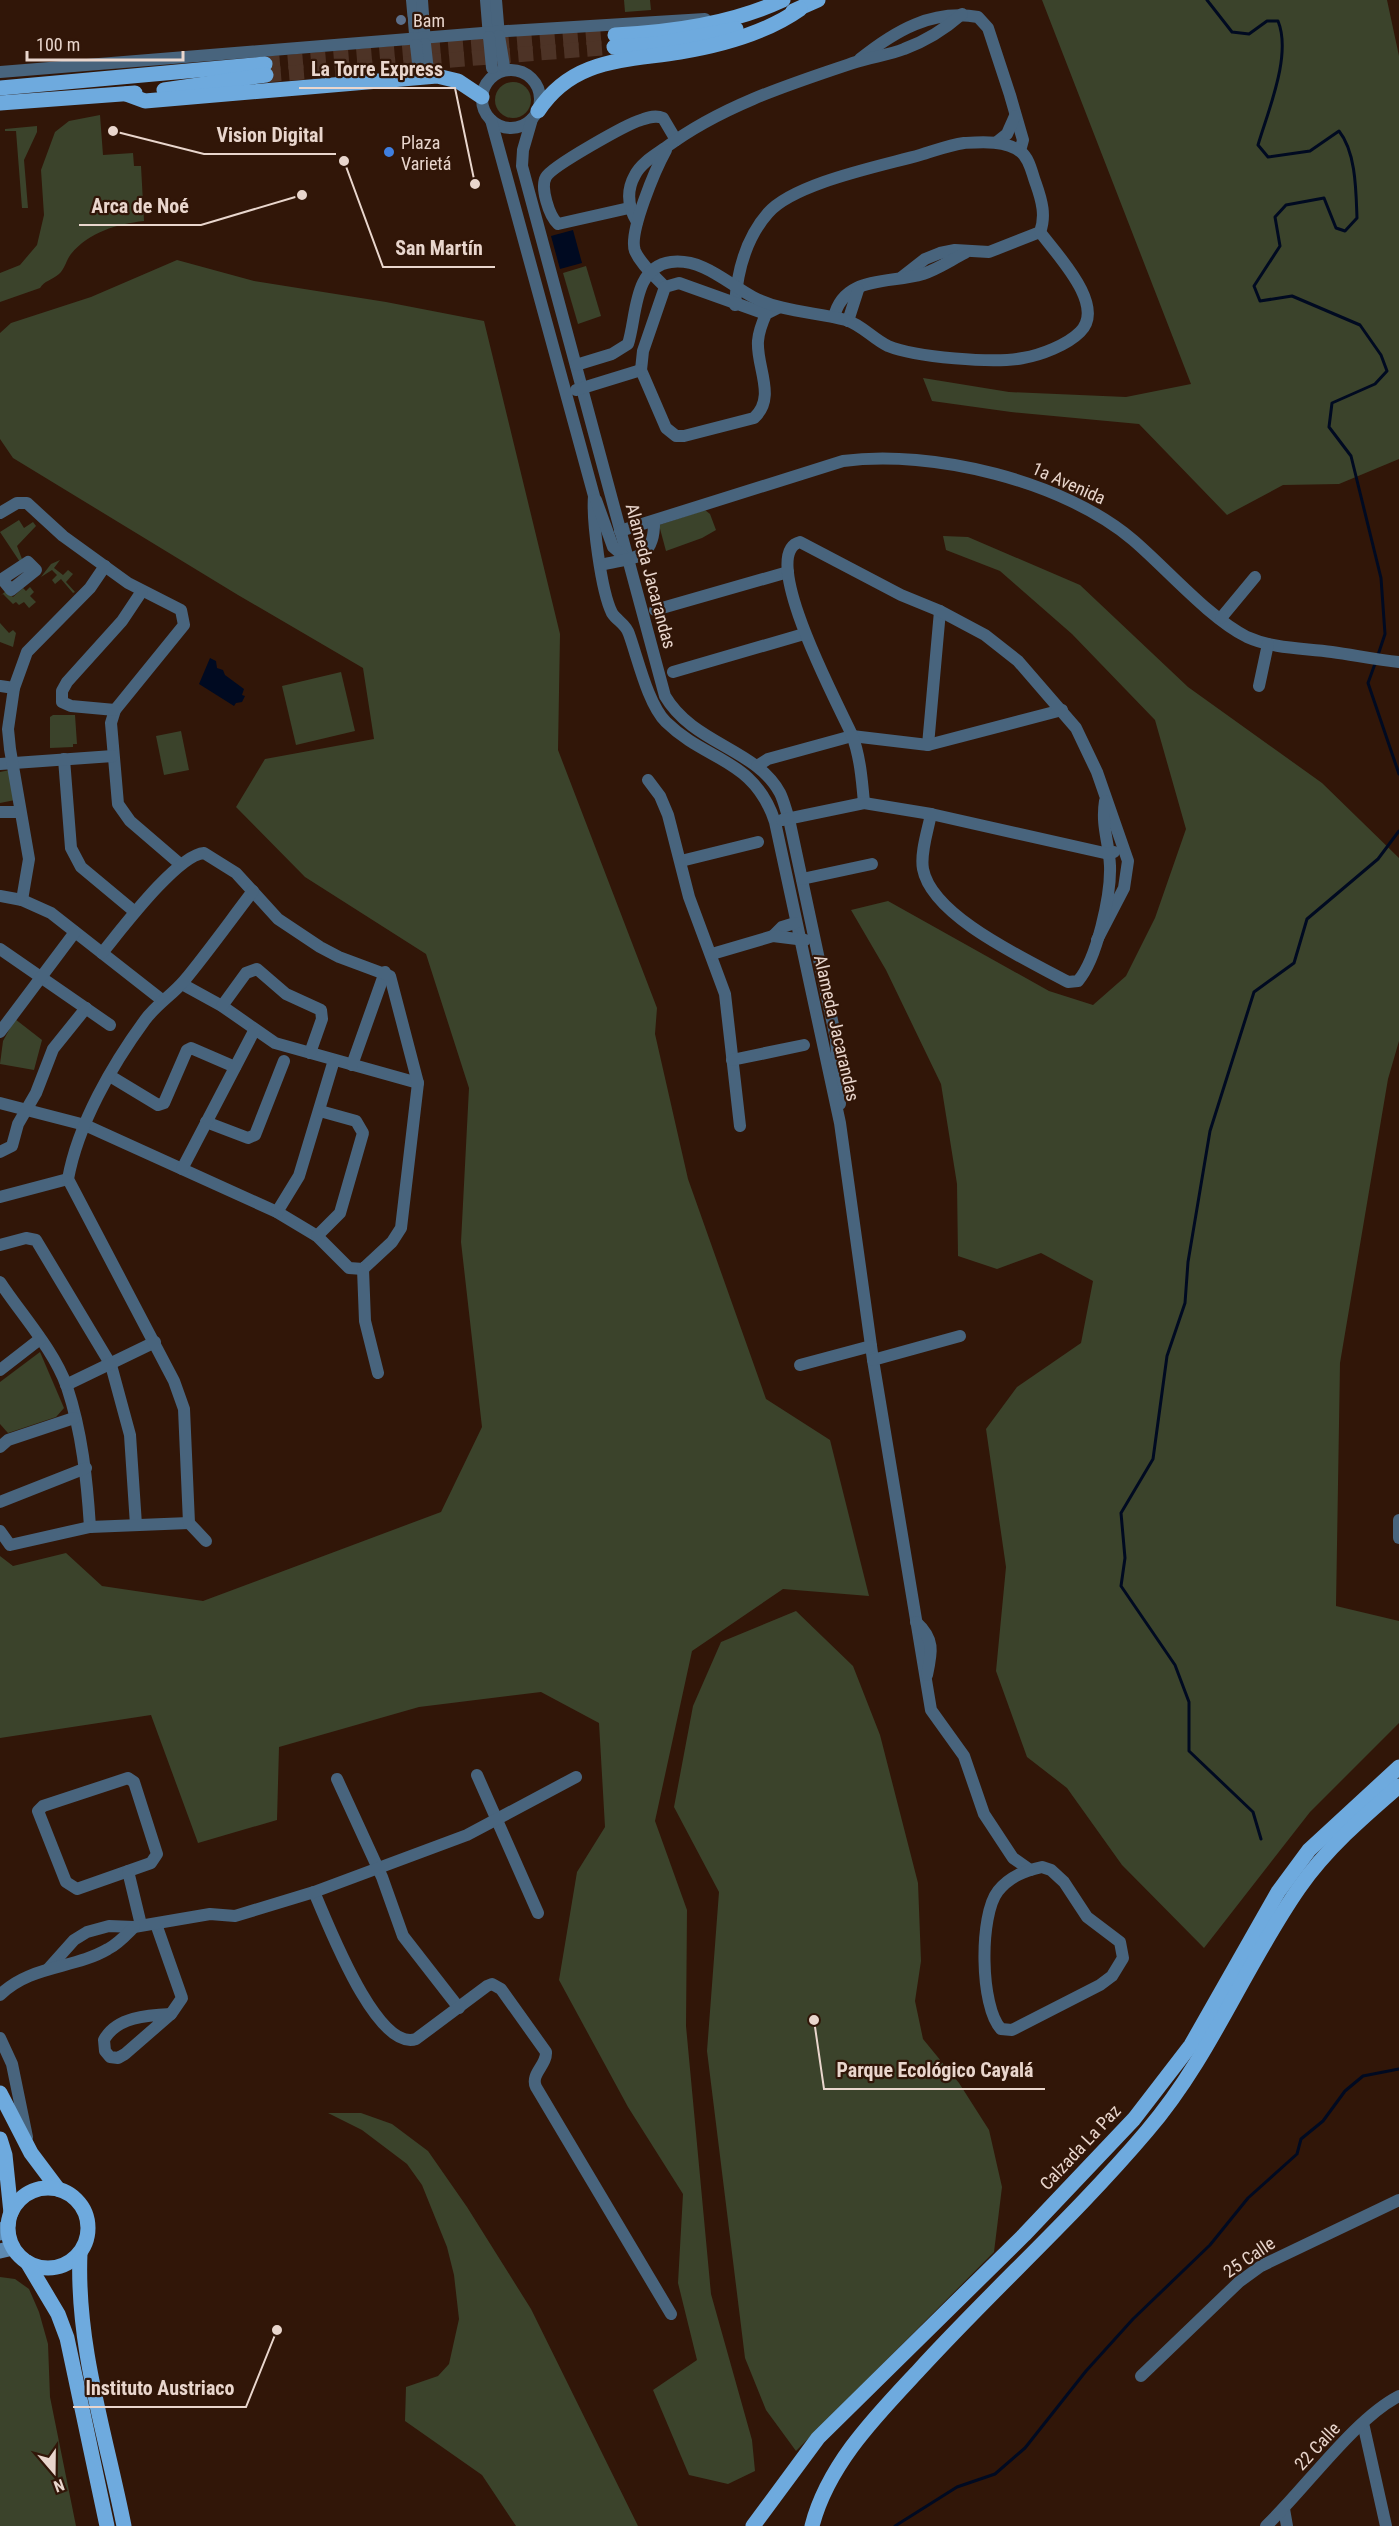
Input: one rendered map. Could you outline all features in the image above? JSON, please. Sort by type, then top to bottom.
[{"type":"main road","points":[[783,0],[736,17],[614,41],[657,44],[733,30],[800,9]]},
{"type":"main road","points":[[535,115],[556,88],[570,76],[592,67],[725,42],[783,21],[818,0]]},
{"type":"main road","points":[[0,88],[266,69],[126,94],[0,103]]},
{"type":"main road","points":[[126,94],[145,101],[424,74],[451,78],[482,97]]},
{"type":"main road","name":"Calzada La Paz","points":[[753,2526],[780,2486],[818,2438],[1074,2184],[1134,2119],[1191,2045],[1278,1892],[1309,1850],[1399,1767]]},
{"type":"main road","points":[[832,2475],[893,2398],[973,2311],[1105,2178],[1148,2130],[1203,2054],[1253,1962],[1299,1887],[1323,1857],[1399,1786]]},
{"type":"main road","points":[[0,2092],[31,2153],[58,2189]]},
{"type":"main road","points":[[0,2139],[7,2165],[7,2249],[27,2262],[46,2268],[58,2267],[80,2253]]},
{"type":"main road","points":[[7,2224],[19,2201],[30,2192],[44,2188],[58,2189],[76,2198],[87,2216],[88,2233],[80,2253],[78,2292],[85,2349],[124,2526]]},
{"type":"main road","points":[[27,2262],[58,2314],[67,2338],[106,2526]]},
{"type":"main road","points":[[893,2398],[882,2399],[878,2392],[913,2356],[921,2338]]},
{"type":"main road","points":[[812,2522],[846,2442],[868,2413],[869,2405],[863,2395]]},
{"type":"main road","points":[[764,2526],[780,2486]]},
{"type":"street","points":[[412,0],[424,74]]},
{"type":"street","points":[[420,42],[422,0]]},
{"type":"street","points":[[486,0],[499,70]]},
{"type":"street","points":[[494,35],[496,0]]},
{"type":"street","points":[[856,62],[908,26],[930,18],[962,14],[978,16],[988,28],[1023,140],[1020,151]]},
{"type":"street","points":[[637,222],[629,208],[629,195],[635,174],[643,164],[700,123],[732,107],[856,62],[903,50],[943,30],[962,14]]},
{"type":"street","points":[[0,72],[736,17]]},
{"type":"street","points":[[499,70],[518,71],[532,79],[540,94],[535,115],[516,128],[507,128],[491,120],[483,105],[482,97],[488,82],[499,70]]},
{"type":"street","name":"Alameda Jacarandas","points":[[535,115],[523,150],[522,166],[665,696],[675,713],[694,728],[757,766],[780,792],[789,819],[836,1039],[840,1123]]},
{"type":"street","points":[[997,142],[1007,134],[1015,116]]},
{"type":"street","points":[[629,208],[558,224],[553,220],[544,186],[545,178],[552,170],[592,146],[649,117],[663,118],[673,142]]},
{"type":"street","name":"Alameda Jacarandas","points":[[491,120],[594,496],[592,515],[610,608],[628,630],[653,701],[664,720],[681,735],[743,772],[763,793],[775,822],[840,1123]]},
{"type":"street","points":[[665,287],[634,249],[637,222],[656,169],[673,142]]},
{"type":"street","points":[[735,305],[736,286],[743,257],[755,230],[769,211],[797,193],[821,183],[962,143],[997,142],[1020,151],[1027,159],[1045,219],[1040,232],[997,250],[966,252],[955,250],[925,259],[902,277],[878,281],[842,297],[834,317]]},
{"type":"street","points":[[665,287],[679,283],[735,305],[834,317],[848,321],[888,346],[920,354],[990,359],[1023,358],[1074,339],[1087,326],[1090,315],[1087,303],[1075,279],[1040,232]]},
{"type":"street","points":[[576,365],[612,354],[628,344],[636,303],[650,271],[671,262],[685,263],[716,273],[772,309]]},
{"type":"street","points":[[665,287],[643,351],[641,370],[666,428],[676,436],[754,418],[762,411],[765,400],[758,342],[760,328],[772,309]]},
{"type":"street","points":[[848,321],[858,290]]},
{"type":"street","points":[[567,394],[641,370]]},
{"type":"street","name":"1a Avenida","points":[[621,531],[843,461],[871,457],[943,464],[1026,482],[1054,492],[1109,521],[1221,618],[1246,636],[1268,644],[1399,662]]},
{"type":"street","points":[[594,496],[613,547],[626,558]]},
{"type":"street","points":[[0,513],[17,503],[27,503],[63,536],[105,566],[142,591],[181,610],[184,625],[115,710],[111,723],[115,793],[123,813],[180,864]]},
{"type":"street","points":[[601,565],[644,553],[652,545],[654,521]]},
{"type":"street","points":[[864,803],[860,766],[852,736],[832,699],[804,634],[788,572],[789,551],[794,543],[800,542],[901,595],[940,610],[985,635],[1018,661],[1062,710],[1088,749],[1124,848],[1128,873],[1124,888],[1097,940],[1085,973],[1078,981],[1068,982],[964,924],[938,895],[923,868],[931,814]]},
{"type":"street","points":[[22,900],[29,869],[20,812],[6,764],[4,728],[14,688],[27,652],[90,588],[105,566]]},
{"type":"street","points":[[655,610],[788,572]]},
{"type":"street","points":[[1221,618],[1255,577]]},
{"type":"street","points":[[115,710],[71,706],[62,702],[62,691],[122,621],[142,591]]},
{"type":"street","points":[[610,608],[627,615],[635,613],[640,607]]},
{"type":"street","points":[[928,745],[940,610]]},
{"type":"street","points":[[673,672],[804,634]]},
{"type":"street","points":[[1259,686],[1268,644]]},
{"type":"street","points":[[638,660],[639,649],[646,645],[652,648]]},
{"type":"street","points":[[0,686],[14,688]]},
{"type":"street","points":[[757,766],[768,759],[852,736],[928,745],[1062,710]]},
{"type":"street","points":[[6,764],[113,756]]},
{"type":"street","points":[[64,759],[71,848],[75,858],[81,867],[135,912]]},
{"type":"street","points":[[648,780],[660,796],[668,815],[689,897],[725,994],[740,1125]]},
{"type":"street","points":[[1097,940],[1109,883],[1109,854],[1102,819],[1105,800]]},
{"type":"street","points":[[775,822],[864,803],[931,814],[1109,854],[1124,848]]},
{"type":"street","points":[[0,812],[20,812]]},
{"type":"street","points":[[681,861],[758,842]]},
{"type":"street","points":[[0,1103],[85,1125],[277,1212],[317,1236],[349,1268],[363,1269],[392,1242],[401,1227],[418,1083],[393,982],[385,972],[339,957],[320,946],[278,918],[259,901],[247,882],[211,855],[194,853],[180,864],[135,912],[102,953]]},
{"type":"street","points":[[802,879],[872,864]]},
{"type":"street","points":[[206,1541],[189,1523],[184,1409],[174,1381],[68,1179],[73,1151],[95,1101],[145,1020],[162,1000],[182,984],[253,891]]},
{"type":"street","points":[[0,896],[22,900],[51,913],[162,1000]]},
{"type":"street","points":[[773,936],[782,927],[795,923]]},
{"type":"street","points":[[0,1032],[75,932]]},
{"type":"street","points":[[712,954],[773,936],[799,940],[815,936]]},
{"type":"street","points":[[0,949],[110,1025]]},
{"type":"street","points":[[222,1006],[246,973],[257,969],[294,999],[321,1010],[322,1019],[310,1053]]},
{"type":"street","points":[[352,1065],[385,972]]},
{"type":"street","points":[[182,984],[222,1006],[254,1031],[275,1043],[418,1083]]},
{"type":"street","points":[[0,1152],[12,1146],[18,1124],[53,1049],[86,1008]]},
{"type":"street","points":[[182,1169],[254,1031]]},
{"type":"street","points":[[732,1060],[804,1045]]},
{"type":"street","points":[[111,1076],[158,1105],[164,1103],[187,1050],[191,1048],[235,1067]]},
{"type":"street","points":[[277,1212],[299,1176],[334,1060]]},
{"type":"street","points":[[206,1122],[249,1138],[255,1135],[284,1061]]},
{"type":"street","points":[[317,1236],[340,1213],[363,1133],[356,1121],[320,1111]]},
{"type":"street","points":[[840,1123],[873,1360],[916,1622],[927,1632],[931,1646],[932,1654],[925,1682],[931,1710],[964,1756],[984,1814],[1012,1858],[1030,1870]]},
{"type":"street","points":[[0,1197],[68,1179]]},
{"type":"street","points":[[0,1245],[26,1238],[36,1240],[111,1365],[130,1435],[136,1525]]},
{"type":"street","points":[[363,1269],[365,1322],[378,1373]]},
{"type":"street","points":[[0,1282],[40,1339],[66,1385],[86,1468],[90,1527]]},
{"type":"street","points":[[873,1360],[960,1336]]},
{"type":"street","points":[[0,1370],[40,1339]]},
{"type":"street","points":[[66,1385],[155,1342]]},
{"type":"street","points":[[800,1365],[871,1346]]},
{"type":"street","points":[[3,1439],[74,1418]]},
{"type":"street","points":[[0,1502],[86,1468]]},
{"type":"street","points":[[1399,1520],[1399,1538]]},
{"type":"street","points":[[0,1531],[10,1545],[90,1527],[189,1523]]},
{"type":"street","points":[[477,1775],[538,1913]]},
{"type":"street","points":[[49,1968],[74,1940],[87,1932],[109,1926],[156,1924],[210,1914],[235,1916],[314,1892],[467,1835],[576,1777]]},
{"type":"street","points":[[128,1778],[132,1779],[158,1854],[151,1863],[128,1871],[77,1889],[71,1887],[66,1882],[38,1811],[43,1806],[128,1778]]},
{"type":"street","points":[[337,1779],[378,1869],[403,1935],[459,2008]]},
{"type":"street","points":[[1007,1881],[1042,1867],[1052,1870],[1064,1882],[1087,1917],[1120,1942],[1123,1959],[1112,1976],[1100,1986],[1012,2030],[1001,2029],[993,2019],[984,1965],[991,1903],[1007,1881],[1012,1858]]},
{"type":"street","points":[[128,1871],[137,1926]]},
{"type":"street","points":[[314,1892],[359,1993],[396,2036],[416,2039],[487,1986],[497,1986],[543,2045],[546,2058],[534,2082],[671,2313]]},
{"type":"street","points":[[156,1924],[182,1998],[171,2014],[125,2055],[118,2058],[110,2057],[105,2051],[104,2040],[114,2028],[133,2019],[171,2014]]},
{"type":"street","points":[[0,1995],[17,1982],[49,1968],[109,1948],[137,1926]]},
{"type":"street","points":[[0,1980],[17,1982]]},
{"type":"street","points":[[0,2038],[12,2064],[31,2153]]},
{"type":"street","name":"25 Calle","points":[[1141,2376],[1239,2282],[1261,2266],[1399,2200]]},
{"type":"street","name":"22 Calle","points":[[1266,2526],[1381,2405],[1399,2396]]},
{"type":"street","points":[[1363,2423],[1386,2526]]},
{"type":"street","points":[[1284,2509],[1287,2526]]},
{"type":"green space","points":[[624,0],[650,0],[651,10],[625,12]]},
{"type":"green space","points":[[1042,0],[1387,0],[1399,56],[1399,459],[1339,484],[1283,485],[1227,515],[1139,424],[1011,412],[932,401],[923,378],[1009,392],[1126,397],[1191,384]]},
{"type":"green space","points":[[513,82],[526,87],[531,100],[526,113],[513,118],[500,113],[495,100],[500,87]]},
{"type":"green space","points":[[100,115],[103,155],[133,153],[134,166],[141,166],[144,221],[104,230],[86,240],[69,256],[61,272],[40,288],[0,302],[0,273],[20,265],[37,245],[44,215],[41,170],[55,132],[69,121]]},
{"type":"green space","points":[[37,126],[37,132],[24,160],[28,208],[22,208],[16,131],[5,131],[5,129]]},
{"type":"green space","points":[[177,260],[254,281],[386,302],[484,321],[560,634],[558,750],[657,1008],[655,1034],[688,1179],[766,1399],[830,1440],[869,1596],[783,1589],[692,1651],[655,1821],[687,1910],[686,2026],[711,2294],[752,2440],[755,2471],[728,2484],[689,2475],[653,2390],[697,2360],[678,2283],[683,2194],[628,2107],[559,1980],[577,1872],[605,1827],[599,1723],[541,1692],[419,1707],[279,1747],[277,1820],[198,1843],[151,1715],[0,1738],[0,1556],[13,1566],[66,1553],[102,1586],[203,1601],[441,1512],[482,1427],[461,1242],[469,1088],[426,954],[305,877],[236,807],[265,759],[374,739],[363,668],[13,458],[0,439],[0,333],[11,323],[91,297]]},
{"type":"green space","points":[[586,266],[601,316],[578,324],[563,273]]},
{"type":"green space","points":[[705,510],[710,514],[716,530],[702,538],[666,551],[659,525]]},
{"type":"green space","points":[[19,520],[24,528],[33,522],[36,526],[17,546],[22,559],[20,562],[0,532]]},
{"type":"green space","points":[[943,536],[968,537],[1080,585],[1188,687],[1322,783],[1399,858],[1399,1041],[1388,1079],[1340,1363],[1336,1606],[1399,1621],[1399,1723],[1310,1812],[1204,1948],[1122,1865],[1067,1788],[1027,1757],[996,1671],[1006,1567],[986,1429],[1017,1387],[1081,1343],[1093,1281],[1041,1253],[997,1269],[958,1256],[957,1184],[941,1084],[886,970],[851,910],[888,901],[1049,991],[1093,1005],[1126,976],[1155,918],[1186,829],[1155,720],[1072,634],[1000,571],[946,550]]},
{"type":"green space","points":[[60,560],[54,568],[63,575],[68,570],[73,574],[66,582],[75,592],[73,593],[61,579],[55,584],[52,580],[57,575],[52,570],[41,577],[51,564]]},
{"type":"green space","points":[[30,587],[34,592],[30,596],[36,602],[29,608],[24,602],[19,605],[16,602],[13,604],[3,594],[0,596],[6,591],[13,597],[23,588],[26,591]]},
{"type":"green space","points":[[0,623],[9,633],[13,630],[16,633],[13,647],[0,642]]},
{"type":"green space","points":[[341,672],[355,731],[296,745],[282,686]]},
{"type":"green space","points":[[75,715],[77,744],[73,744],[73,747],[50,748],[50,717]]},
{"type":"green space","points":[[181,731],[189,770],[164,775],[156,736]]},
{"type":"green space","points":[[10,770],[15,800],[0,803],[0,772]]},
{"type":"green space","points":[[15,1019],[42,1040],[34,1070],[0,1064],[3,1041]]},
{"type":"green space","points":[[40,1352],[64,1408],[56,1417],[8,1433],[0,1424],[0,1382]]},
{"type":"green space","points":[[796,1611],[853,1666],[880,1735],[918,1883],[921,1961],[915,2001],[923,2039],[959,2083],[989,2130],[1002,2187],[994,2252],[796,2451],[766,2410],[745,2358],[707,2051],[719,1892],[674,1807],[693,1706],[721,1642]]},
{"type":"green space","points":[[328,2113],[361,2113],[392,2124],[428,2151],[467,2207],[531,2309],[638,2526],[516,2526],[482,2475],[405,2421],[406,2387],[438,2376],[449,2364],[459,2319],[454,2275],[447,2247],[422,2185],[407,2164],[362,2130]]},
{"type":"green space","points":[[0,2277],[15,2279],[29,2289],[39,2312],[48,2344],[50,2397],[76,2526],[0,2526]]},
{"type":"water","points":[[573,230],[582,263],[560,269],[551,236]]},
{"type":"water","points":[[210,658],[216,661],[217,668],[223,670],[225,675],[244,689],[242,695],[245,696],[242,702],[234,706],[199,684]]},
{"type":"waterway","points":[[1207,0],[1232,32],[1249,34],[1267,21],[1278,21],[1282,35],[1280,66],[1258,145],[1268,157],[1310,151],[1339,131],[1345,140],[1352,161],[1357,218],[1345,231],[1336,228],[1324,198],[1286,205],[1275,217],[1280,246],[1254,286],[1260,301],[1292,296],[1360,325],[1381,355],[1387,371],[1375,384],[1332,403],[1329,427],[1351,456],[1381,578],[1385,634],[1378,655]]},
{"type":"waterway","points":[[1376,661],[1368,683],[1399,774]]},
{"type":"waterway","points":[[1261,1839],[1253,1812],[1189,1751],[1189,1702],[1175,1665],[1121,1586],[1125,1558],[1121,1513],[1153,1459],[1167,1356],[1185,1303],[1188,1262],[1210,1131],[1254,992],[1294,963],[1307,919],[1378,859],[1399,831]]},
{"type":"waterway","points":[[895,2526],[957,2487],[995,2474],[1025,2448],[1086,2371],[1133,2319],[1210,2245],[1248,2198],[1297,2154],[1301,2139],[1323,2121],[1345,2091],[1363,2076],[1399,2069]]},
{"type":"tunnel","points":[[265,64],[615,35]]},
{"type":"tunnel","points":[[266,75],[614,47]]},
{"type":"place","name":"Bam","points":[[401,20]]},
{"type":"place","name":"Vision Digital","points":[[113,131]]},
{"type":"place","name":"Plaza Varietá","points":[[389,152]]},
{"type":"place","name":"San Martín","points":[[344,161]]},
{"type":"place","name":"La Torre Express","points":[[475,184]]},
{"type":"place","name":"Arca de Noé","points":[[302,195]]},
{"type":"place","name":"Parque Ecológico Cayalá","points":[[814,2020]]},
{"type":"place","name":"Instituto Austriaco","points":[[277,2330]]}]
